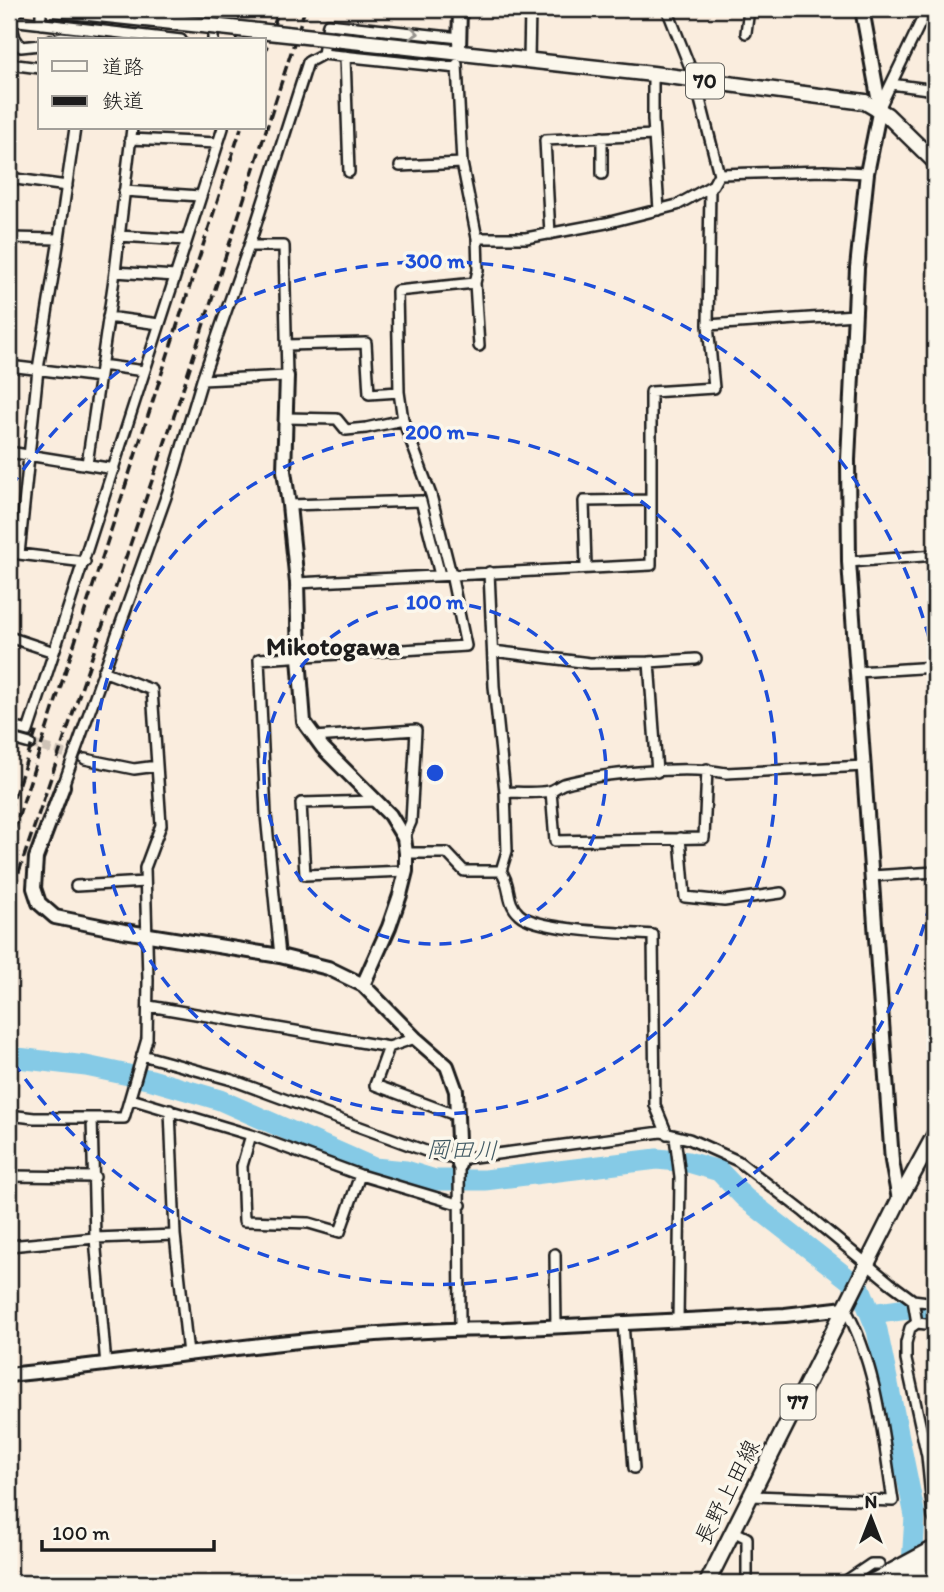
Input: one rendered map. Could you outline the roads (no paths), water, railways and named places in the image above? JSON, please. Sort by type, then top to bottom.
[{"type":"highway","points":[[878,1575],[935,1559]]},
{"type":"highway","points":[[900,1583],[935,1559]]},
{"type":"main road","name":"70","points":[[51,9],[243,35],[380,44],[460,45],[529,60],[844,98],[880,108],[935,162]]},
{"type":"main road","name":"77","points":[[845,1308],[934,1139]]},
{"type":"main road","name":"長野上田線","points":[[707,1583],[845,1308]]},
{"type":"street","points":[[9,20],[20,9]]},
{"type":"street","points":[[41,9],[41,24]]},
{"type":"street","points":[[213,38],[212,9],[247,12]]},
{"type":"street","points":[[460,9],[457,68],[463,163],[477,239],[478,270],[475,283],[479,346]]},
{"type":"street","points":[[529,60],[530,9]]},
{"type":"street","points":[[477,239],[526,238],[659,210],[677,205],[710,187],[719,174],[695,79],[667,9]]},
{"type":"street","points":[[746,33],[749,9]]},
{"type":"street","points":[[862,9],[880,108]]},
{"type":"street","points":[[900,1200],[892,1161],[849,562],[848,460],[855,315],[867,173],[880,108],[927,9]]},
{"type":"street","points":[[9,20],[163,38]]},
{"type":"street","points":[[9,20],[15,38],[22,47],[38,45]]},
{"type":"street","points":[[323,54],[328,24],[460,45]]},
{"type":"street","points":[[457,68],[323,54],[313,57],[305,67],[202,380],[173,477],[36,858],[34,888],[39,903],[55,917],[281,956],[328,968],[363,985],[447,1066],[456,1091],[458,1116],[461,1205],[460,1329]]},
{"type":"street","points":[[345,56],[349,172]]},
{"type":"street","points":[[9,64],[38,68]]},
{"type":"street","points":[[653,74],[659,210]]},
{"type":"street","points":[[891,84],[935,90]]},
{"type":"street","points":[[75,130],[38,369],[19,554],[85,562]]},
{"type":"street","points":[[87,464],[132,130]]},
{"type":"street","points":[[9,726],[28,732],[222,130]]},
{"type":"street","points":[[550,233],[545,140],[654,135]]},
{"type":"street","points":[[602,137],[602,174]]},
{"type":"street","points":[[130,139],[217,143]]},
{"type":"street","points":[[400,166],[463,163]]},
{"type":"street","points":[[719,174],[824,171],[867,173]]},
{"type":"street","points":[[9,178],[67,186]]},
{"type":"street","points":[[296,583],[651,565],[651,392],[714,388],[708,325],[710,187]]},
{"type":"street","points":[[124,191],[200,196]]},
{"type":"street","points":[[119,236],[186,240]]},
{"type":"street","points":[[9,238],[59,239]]},
{"type":"street","points":[[248,246],[284,246],[287,376],[284,471],[296,583],[304,722],[353,780],[390,815],[404,838],[406,871],[389,927],[363,985]]},
{"type":"street","points":[[114,272],[175,276]]},
{"type":"street","points":[[281,956],[266,815],[259,659],[466,646],[452,574],[431,495],[403,420],[399,393],[397,290],[475,283]]},
{"type":"street","points":[[708,325],[855,315]]},
{"type":"street","points":[[108,317],[159,324]]},
{"type":"street","points":[[286,345],[366,343],[369,394],[399,393]]},
{"type":"street","points":[[101,365],[145,370]]},
{"type":"street","points":[[9,366],[100,377]]},
{"type":"street","points":[[202,380],[287,376]]},
{"type":"street","points":[[285,418],[337,419],[346,430],[403,420]]},
{"type":"street","points":[[9,452],[114,469]]},
{"type":"street","points":[[586,567],[584,501],[650,500]]},
{"type":"street","points":[[289,505],[421,501],[440,575]]},
{"type":"street","points":[[849,562],[935,555]]},
{"type":"street","points":[[489,572],[494,686],[505,792],[507,851],[501,871]]},
{"type":"street","points":[[9,637],[54,652]]},
{"type":"street","points":[[493,650],[590,663],[696,659]]},
{"type":"street","points":[[649,662],[657,772]]},
{"type":"street","points":[[857,671],[935,667]]},
{"type":"street","points":[[9,1115],[34,1118],[124,1118],[147,1039],[149,1006],[145,868],[161,825],[152,690],[103,671]]},
{"type":"street","points":[[314,737],[416,730],[411,822],[404,838]]},
{"type":"street","points":[[9,738],[30,744]]},
{"type":"street","points":[[85,760],[134,769],[157,766]]},
{"type":"street","points":[[505,792],[551,791],[561,785],[597,778],[657,772],[707,769],[726,773],[865,765]]},
{"type":"street","points":[[551,791],[555,841],[704,838],[707,769]]},
{"type":"street","points":[[375,801],[301,803],[305,875],[406,871]]},
{"type":"street","points":[[680,838],[685,897],[724,901],[781,893]]},
{"type":"street","points":[[406,853],[447,853],[464,871],[501,871]]},
{"type":"street","points":[[501,871],[509,881],[509,901],[521,916],[547,925],[653,935],[655,1105],[671,1135],[680,1177],[678,1321]]},
{"type":"street","points":[[872,876],[935,872]]},
{"type":"street","points":[[76,886],[145,882]]},
{"type":"street","points":[[149,1006],[389,1047],[415,1038]]},
{"type":"street","points":[[389,1047],[375,1085],[458,1116]]},
{"type":"street","points":[[141,1057],[232,1080],[459,1162],[661,1132],[689,1139],[738,1161],[823,1227],[913,1303],[935,1303]]},
{"type":"street","points":[[131,1097],[251,1135],[360,1175],[461,1205]]},
{"type":"street","points":[[170,1110],[175,1235],[188,1354]]},
{"type":"street","points":[[92,1118],[95,1238],[106,1365]]},
{"type":"street","points":[[251,1135],[242,1166],[244,1221],[309,1223],[340,1232],[360,1175]]},
{"type":"street","points":[[9,1176],[95,1177]]},
{"type":"street","points":[[9,1246],[95,1238],[175,1235]]},
{"type":"street","points":[[555,1254],[556,1326]]},
{"type":"street","points":[[913,1303],[916,1320],[908,1335],[906,1360],[927,1456],[935,1520]]},
{"type":"street","points":[[9,1375],[317,1338],[785,1315],[845,1308],[865,1353],[882,1427],[893,1501],[751,1496]]},
{"type":"street","points":[[916,1320],[935,1325]]},
{"type":"street","points":[[623,1322],[634,1468]]},
{"type":"street","points":[[733,1531],[747,1538],[747,1583]]},
{"type":"street","points":[[843,1583],[871,1564],[878,1575]]},
{"type":"waterway","name":"岡田川","points":[[9,1057],[86,1066],[152,1080],[220,1100],[374,1168],[406,1171],[435,1180],[485,1180],[657,1159],[688,1162],[719,1171],[745,1198],[860,1288],[877,1330],[915,1516],[911,1580]]},
{"type":"waterway","name":"岡田川","points":[[871,1314],[908,1309],[935,1314]]},
{"type":"tunnel","points":[[30,744],[85,759]]},
{"type":"railway","points":[[266,49],[279,9]]},
{"type":"railway","points":[[9,901],[178,404],[305,9]]},
{"type":"railway","points":[[9,846],[240,130]]},
{"type":"railway","points":[[9,812],[37,729]]},
{"type":"district","name":"Mikotogawa","points":[[333,646]]}]
